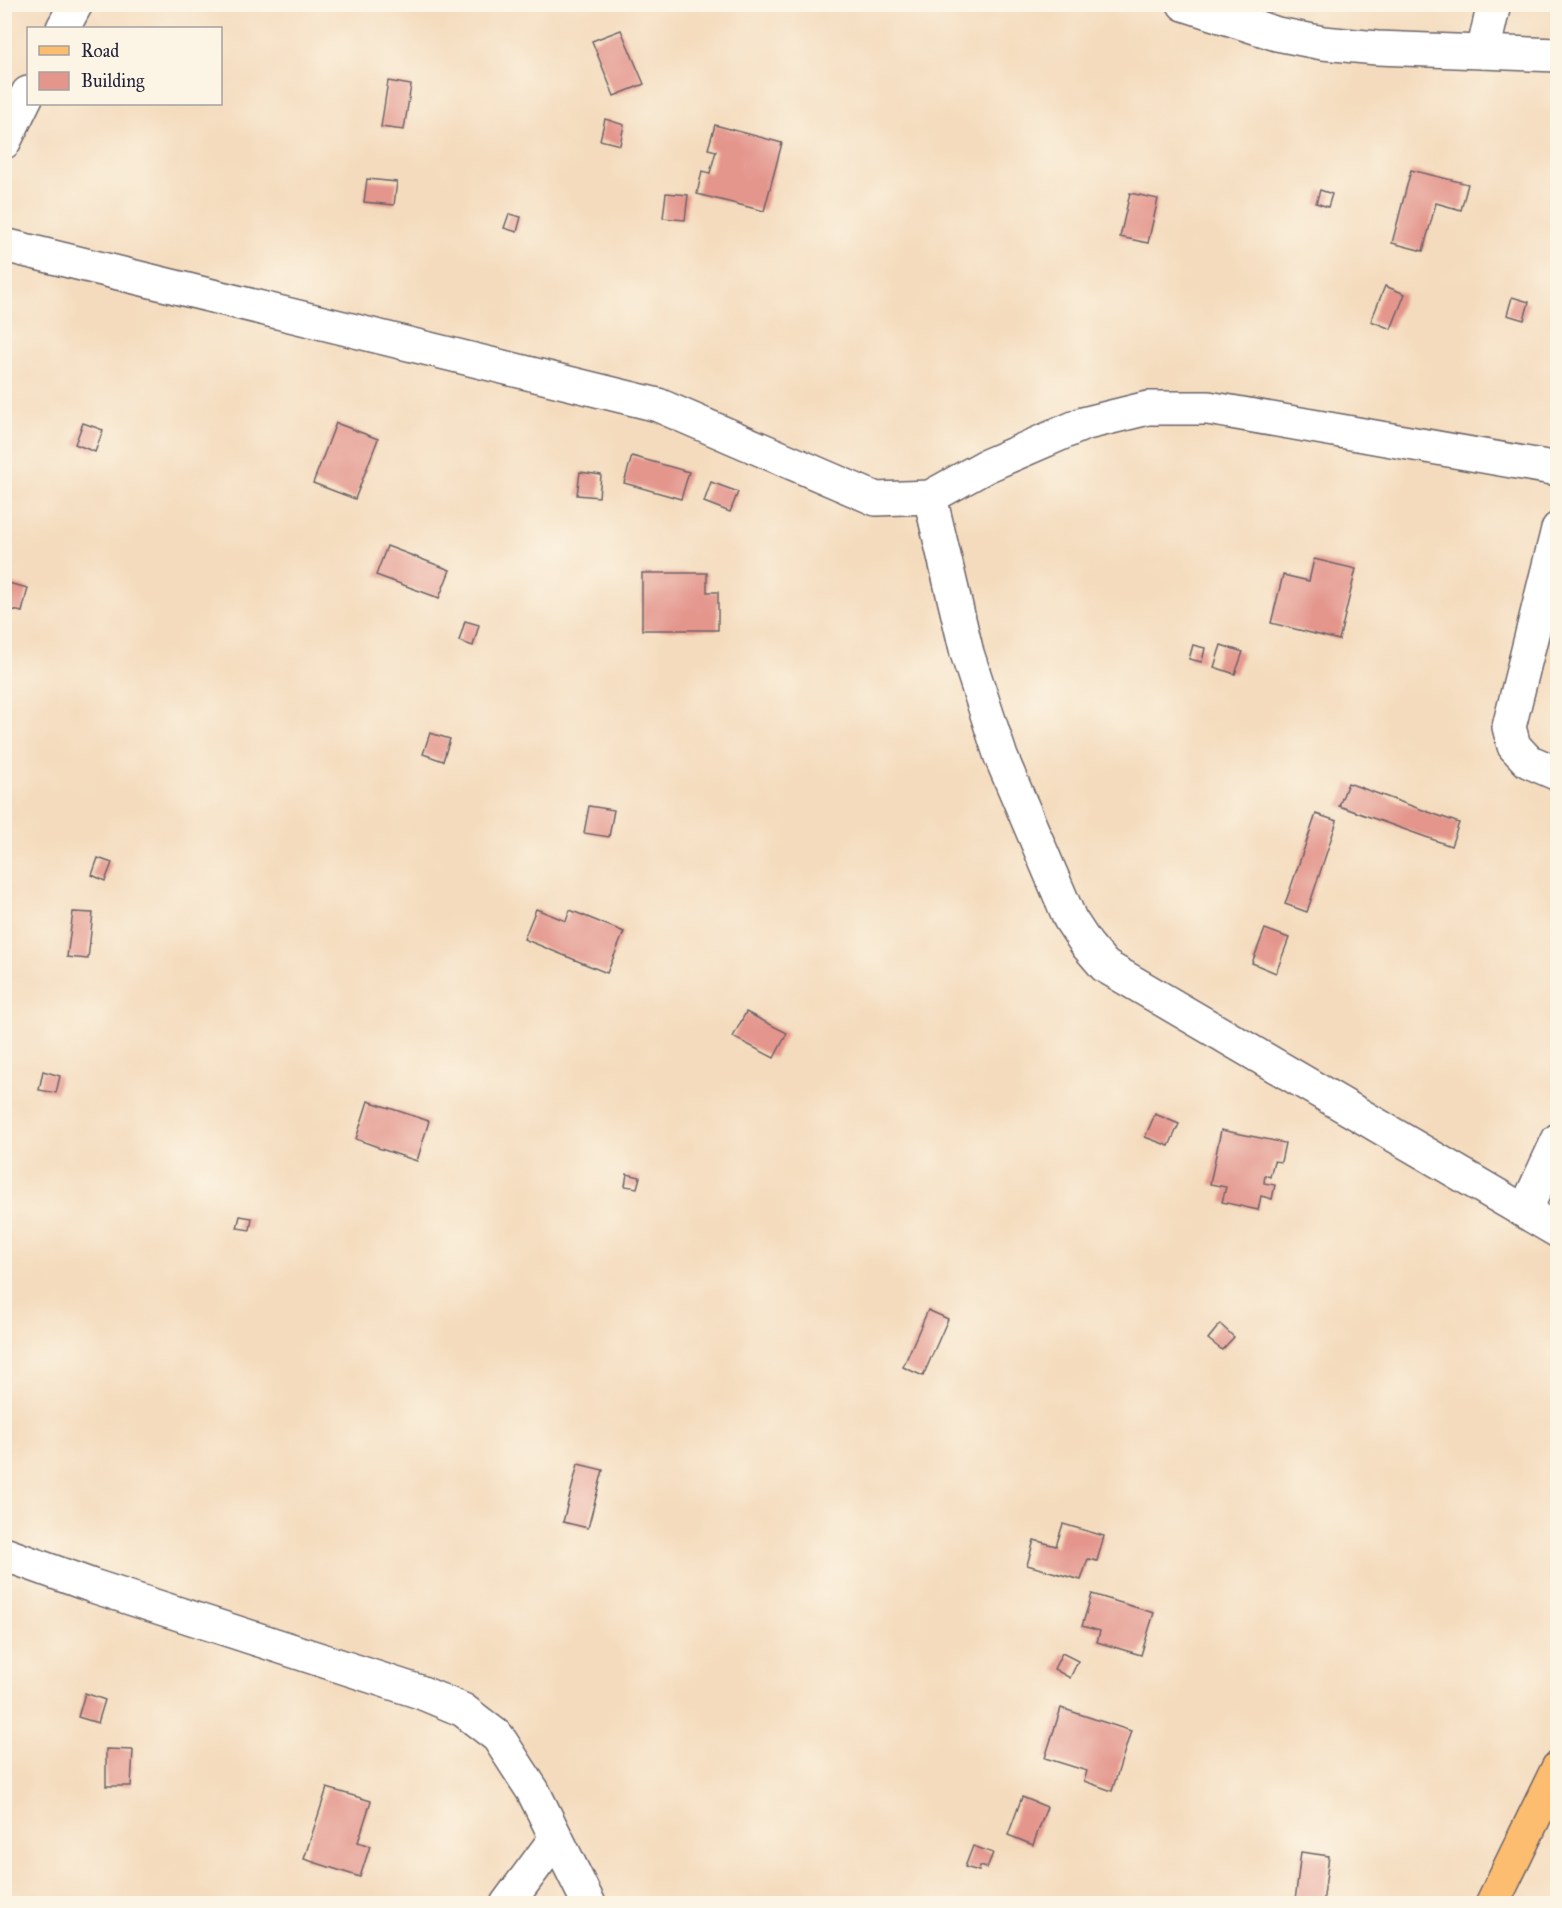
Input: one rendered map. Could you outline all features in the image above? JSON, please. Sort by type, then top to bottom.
[{"type":"main road","points":[[1492,1904],[1557,1768]]},
{"type":"street","points":[[1184,4],[1277,34],[1323,43],[1377,48],[1557,55]]},
{"type":"street","points":[[1483,52],[1494,4]]},
{"type":"street","points":[[64,27],[75,5]]},
{"type":"street","points":[[4,142],[27,95]]},
{"type":"street","points":[[4,245],[658,405],[876,499],[930,497],[986,466],[1083,424],[1148,408],[1208,408],[1557,469]]},
{"type":"street","points":[[930,497],[967,653],[1001,757],[1070,919],[1086,945],[1105,966],[1557,1231]]},
{"type":"street","points":[[1557,529],[1509,727],[1514,746],[1528,761],[1557,774]]},
{"type":"street","points":[[1525,1211],[1557,1140]]},
{"type":"street","points":[[4,1554],[93,1586],[420,1692],[463,1710],[498,1737],[533,1791],[589,1904]]},
{"type":"street","points":[[507,1904],[556,1838]]},
{"type":"building","points":[[621,30],[644,84],[614,96],[592,41]]},
{"type":"building","points":[[388,81],[411,85],[404,130],[381,127]]},
{"type":"building","points":[[605,119],[624,125],[620,145],[600,140]]},
{"type":"building","points":[[715,125],[782,143],[764,211],[697,194],[702,171],[710,173],[716,151],[708,149]]},
{"type":"building","points":[[1411,170],[1468,184],[1461,210],[1436,203],[1423,251],[1392,243]]},
{"type":"building","points":[[367,179],[397,182],[394,205],[364,202]]},
{"type":"building","points":[[1320,190],[1332,194],[1328,207],[1316,203]]},
{"type":"building","points":[[666,193],[688,195],[685,220],[663,218]]},
{"type":"building","points":[[1130,193],[1158,199],[1148,243],[1120,237]]},
{"type":"building","points":[[509,214],[521,217],[517,232],[504,228]]},
{"type":"building","points":[[1385,286],[1405,294],[1391,329],[1371,321]]},
{"type":"building","points":[[1512,297],[1529,302],[1524,320],[1507,315]]},
{"type":"building","points":[[83,423],[103,430],[95,452],[75,444]]},
{"type":"building","points":[[336,423],[378,439],[355,499],[313,483]]},
{"type":"building","points":[[632,456],[689,472],[681,499],[624,483]]},
{"type":"building","points":[[580,472],[601,475],[599,497],[577,495]]},
{"type":"building","points":[[711,482],[738,492],[730,512],[704,502]]},
{"type":"building","points":[[387,546],[450,570],[439,598],[376,575]]},
{"type":"building","points":[[1314,559],[1356,569],[1339,640],[1271,623],[1283,575],[1309,581]]},
{"type":"building","points":[[642,573],[707,573],[707,592],[718,592],[718,630],[642,630]]},
{"type":"building","points":[[4,582],[28,588],[22,612],[4,608]]},
{"type":"building","points":[[465,621],[479,625],[473,646],[459,641]]},
{"type":"building","points":[[1193,645],[1205,648],[1202,662],[1189,659]]},
{"type":"building","points":[[1221,645],[1243,652],[1235,674],[1214,667]]},
{"type":"building","points":[[430,733],[450,739],[443,761],[423,754]]},
{"type":"building","points":[[1348,783],[1459,823],[1451,846],[1339,806]]},
{"type":"building","points":[[589,806],[614,810],[609,837],[584,833]]},
{"type":"building","points":[[1316,814],[1337,821],[1307,912],[1285,904]]},
{"type":"building","points":[[98,858],[112,863],[105,881],[92,875]]},
{"type":"building","points":[[536,909],[566,921],[570,910],[624,932],[607,973],[524,939]]},
{"type":"building","points":[[73,912],[93,913],[88,959],[67,957]]},
{"type":"building","points":[[1265,929],[1289,938],[1276,973],[1252,963]]},
{"type":"building","points":[[746,1012],[787,1033],[774,1058],[733,1037]]},
{"type":"building","points":[[43,1071],[60,1076],[56,1093],[39,1090]]},
{"type":"building","points":[[368,1101],[429,1121],[417,1161],[356,1139]]},
{"type":"building","points":[[1155,1114],[1179,1124],[1169,1146],[1145,1137]]},
{"type":"building","points":[[1221,1130],[1285,1143],[1281,1162],[1274,1161],[1270,1177],[1265,1175],[1264,1183],[1275,1185],[1272,1199],[1261,1196],[1258,1210],[1222,1202],[1226,1187],[1210,1184]]},
{"type":"building","points":[[627,1174],[640,1177],[637,1188],[625,1186]]},
{"type":"building","points":[[240,1216],[252,1218],[250,1230],[237,1228]]},
{"type":"building","points":[[928,1310],[948,1319],[923,1376],[903,1367]]},
{"type":"building","points":[[1220,1324],[1234,1337],[1222,1350],[1208,1339]]},
{"type":"building","points":[[578,1464],[603,1470],[588,1528],[563,1522]]},
{"type":"building","points":[[1063,1524],[1104,1536],[1097,1561],[1088,1559],[1081,1580],[1027,1565],[1034,1540],[1056,1546]]},
{"type":"building","points":[[1092,1594],[1154,1613],[1141,1655],[1097,1642],[1100,1631],[1082,1626]]},
{"type":"building","points":[[1062,1653],[1078,1661],[1070,1678],[1054,1669]]},
{"type":"building","points":[[85,1693],[105,1700],[98,1723],[78,1717]]},
{"type":"building","points":[[1061,1708],[1131,1731],[1112,1791],[1084,1781],[1087,1771],[1045,1758]]},
{"type":"building","points":[[106,1749],[133,1750],[131,1786],[106,1786]]},
{"type":"building","points":[[327,1788],[371,1801],[358,1842],[370,1846],[360,1877],[304,1859]]},
{"type":"building","points":[[1022,1797],[1047,1807],[1033,1845],[1008,1835]]},
{"type":"building","points":[[973,1846],[993,1853],[987,1868],[980,1866],[979,1871],[965,1867]]},
{"type":"building","points":[[1301,1852],[1329,1856],[1323,1904],[1295,1901]]}]
